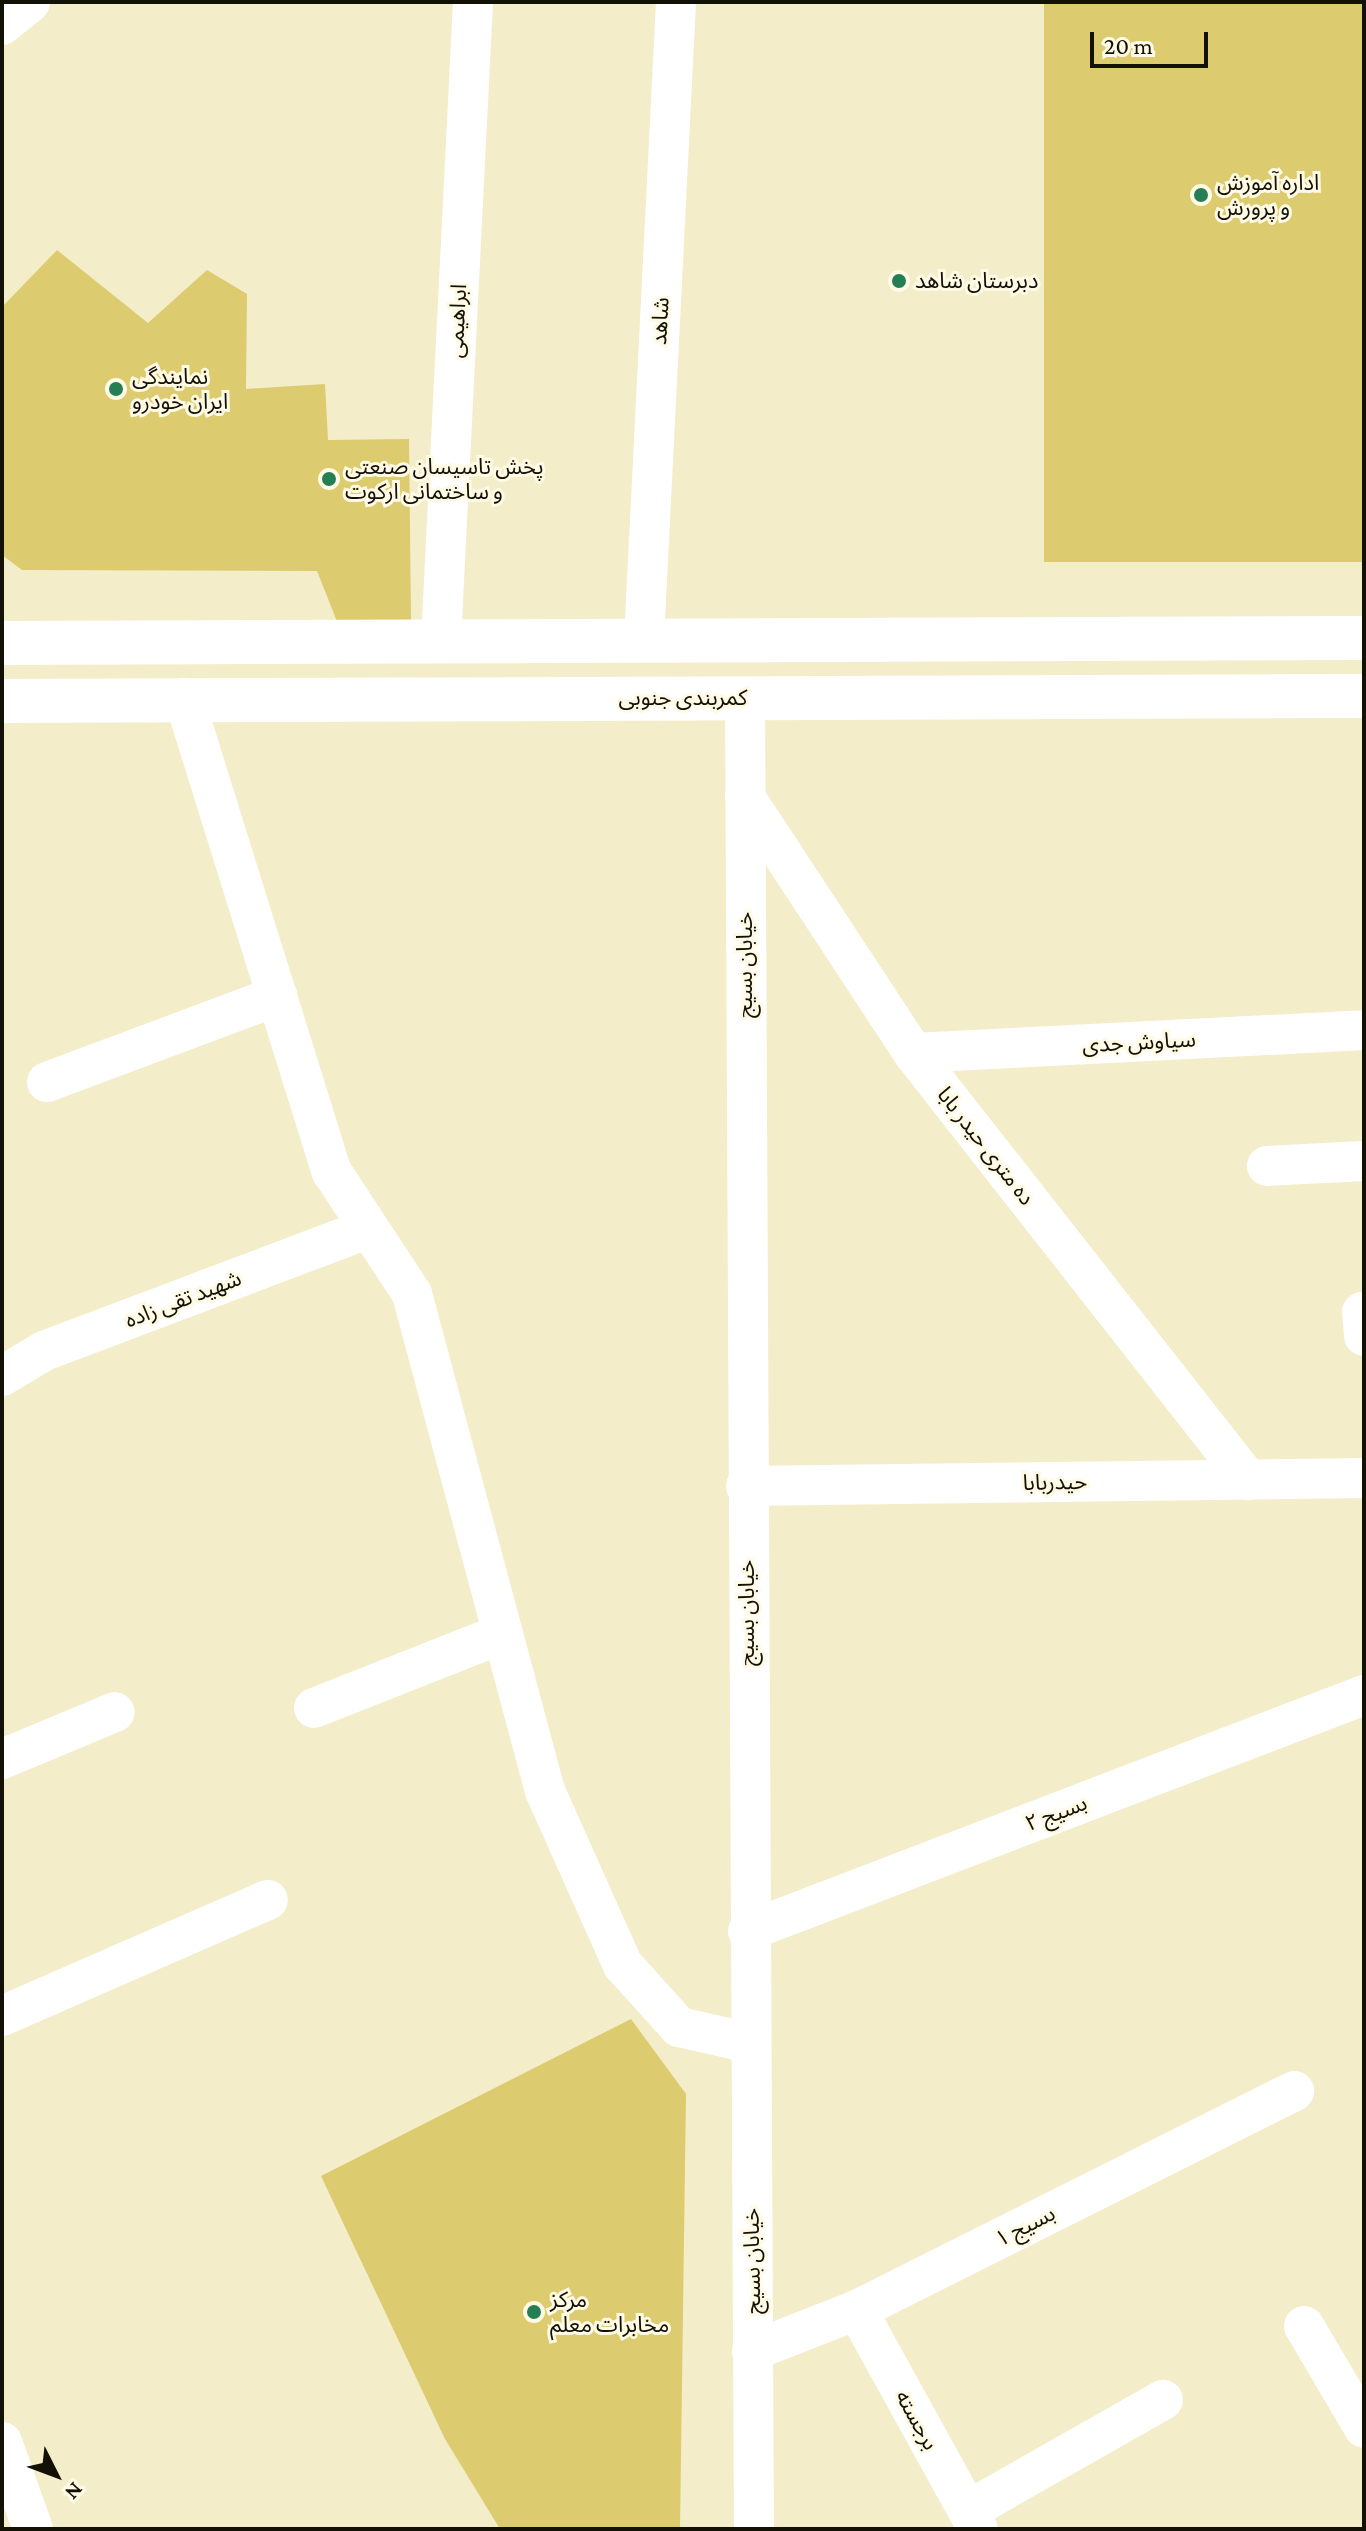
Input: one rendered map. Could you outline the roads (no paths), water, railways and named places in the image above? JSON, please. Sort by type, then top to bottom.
[{"type":"main road","points":[[1173,638],[1175,696]]},
{"type":"main road","points":[[2,643],[1364,638]]},
{"type":"main road","points":[[643,698],[644,640]]},
{"type":"main road","points":[[744,640],[745,697]]},
{"type":"main road","name":"کمربندی جنوبی","points":[[2,701],[1364,696]]},
{"type":"street","points":[[2,25],[30,2]]},
{"type":"street","name":"ابراهیمی","points":[[441,641],[473,2]]},
{"type":"street","name":"شاهد","points":[[644,640],[676,2]]},
{"type":"street","name":"خیابان بسیج","points":[[745,697],[748,1931],[754,2529]]},
{"type":"street","points":[[184,698],[332,1172],[412,1294],[545,1791],[623,1965],[679,2027],[750,2043]]},
{"type":"street","name":"ده متری حیدر بابا","points":[[745,797],[913,1053],[1248,1480]]},
{"type":"street","points":[[47,1082],[277,996]]},
{"type":"street","name":"سیاوش جدی","points":[[913,1053],[1364,1030]]},
{"type":"street","points":[[1267,1166],[1364,1161]]},
{"type":"street","name":"شهید تقی زاده","points":[[2,1376],[44,1351],[367,1229]]},
{"type":"street","name":"حیدربابا","points":[[746,1486],[1364,1478]]},
{"type":"street","points":[[314,1708],[503,1633]]},
{"type":"street","name":"بسیج ۲","points":[[748,1931],[1364,1695]]},
{"type":"street","points":[[2,1759],[115,1712]]},
{"type":"street","points":[[2,2016],[268,1900]]},
{"type":"street","name":"بسیج ۱","points":[[752,2351],[857,2310],[1294,2091]]},
{"type":"street","name":"برجسته","points":[[857,2310],[973,2520]]},
{"type":"street","points":[[1304,2326],[1364,2428]]},
{"type":"street","points":[[973,2520],[1163,2400]]},
{"type":"street","points":[[2,2442],[33,2529]]},
{"type":"place","name":"اداره آموزش و پرورش","points":[[1201,195]]},
{"type":"place","name":"دبرستان شاهد","points":[[899,281]]},
{"type":"place","name":"نمایندگی ایران خودرو","points":[[116,389]]},
{"type":"place","name":"پخش تاسیسان صنعتی و ساختمانی ارکوت","points":[[329,479]]},
{"type":"place","name":"مرکز مخابرات معلم","points":[[534,2312]]}]
